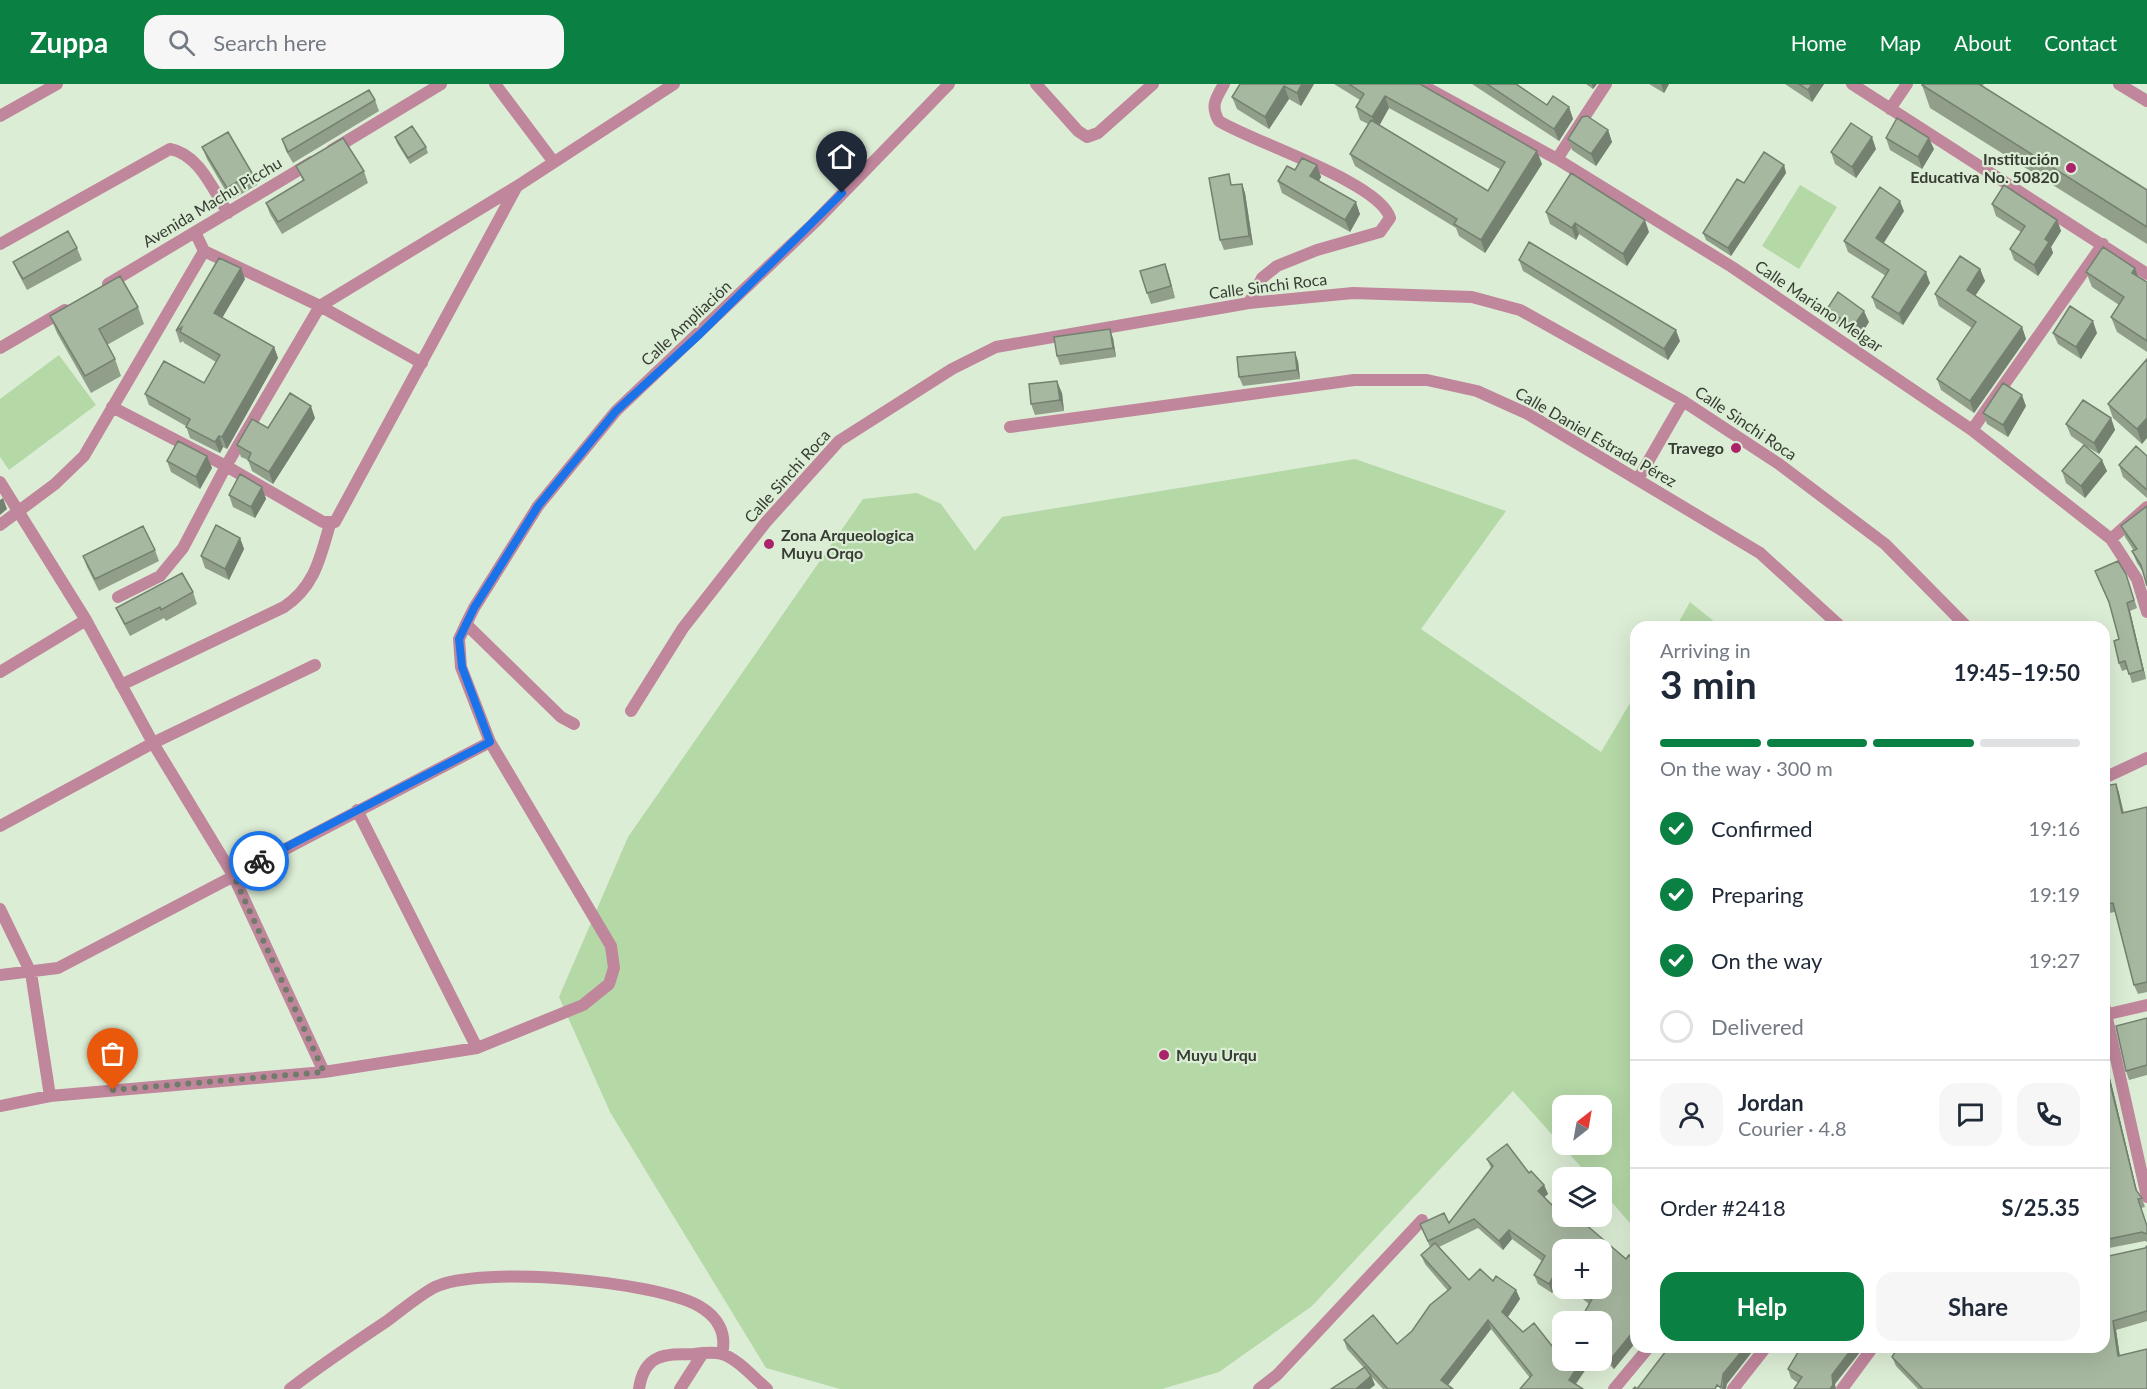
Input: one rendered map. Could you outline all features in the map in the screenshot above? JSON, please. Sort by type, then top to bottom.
[{"type":"street","points":[[0,116],[57,84]]},
{"type":"street","name":"Avenida Machu Picchu","points":[[92,293],[441,84]]},
{"type":"street","points":[[495,84],[553,160]]},
{"type":"street","points":[[118,597],[160,576],[183,548],[226,466],[320,306],[516,187],[553,160],[674,84]]},
{"type":"street","name":"Calle Ampliación","points":[[0,1106],[50,1096],[324,1072],[477,1048],[583,1005],[609,984],[614,968],[611,946],[490,742],[462,667],[459,639],[474,608],[538,506],[616,411],[814,223],[949,84]]},
{"type":"street","points":[[1036,84],[1078,131],[1087,137],[1098,133],[1153,84]]},
{"type":"street","points":[[1224,84],[1214,102],[1213,111],[1219,121],[1291,153],[1369,195],[1388,210],[1390,218],[1380,231],[1317,250],[1277,266],[1262,278],[1249,303]]},
{"type":"street","name":"Calle Mariano Melgar","points":[[1420,84],[1557,159],[1732,267],[1972,430],[2111,539],[2137,579],[2147,612]]},
{"type":"street","points":[[1557,159],[1606,84]]},
{"type":"street","points":[[1852,84],[2147,274]]},
{"type":"street","points":[[1890,109],[1907,84]]},
{"type":"street","points":[[2119,84],[2147,101]]},
{"type":"street","points":[[0,244],[170,149],[183,151],[193,159],[228,213]]},
{"type":"street","points":[[121,685],[284,607],[300,596],[314,574],[330,524],[335,522],[516,187]]},
{"type":"street","points":[[195,232],[204,251],[320,306],[422,363]]},
{"type":"street","points":[[1972,430],[2103,244]]},
{"type":"street","points":[[0,525],[20,513],[84,456],[204,251]]},
{"type":"street","name":"Calle Sinchi Roca","points":[[631,711],[683,628],[766,522],[838,441],[952,369],[996,347],[1249,303],[1353,293],[1472,297],[1520,310],[1683,401],[1779,464],[1885,544],[1961,621]]},
{"type":"street","points":[[0,348],[72,305]]},
{"type":"street","name":"Calle Daniel Estrada Pérez","points":[[1010,427],[1354,380],[1427,380],[1478,391],[1528,414],[1760,554],[1834,621]]},
{"type":"street","points":[[1638,479],[1683,401]]},
{"type":"street","points":[[112,408],[226,466],[330,524]]},
{"type":"street","points":[[0,482],[86,620],[153,743],[233,875],[324,1072]]},
{"type":"street","points":[[2111,539],[2147,507]]},
{"type":"street","points":[[0,672],[86,620]]},
{"type":"street","points":[[466,624],[561,717],[574,724]]},
{"type":"street","points":[[0,826],[153,743],[315,665]]},
{"type":"street","points":[[0,975],[58,968],[490,742]]},
{"type":"street","points":[[2110,775],[2147,758]]},
{"type":"street","points":[[357,810],[477,1048]]},
{"type":"street","points":[[0,909],[31,973],[50,1096]]},
{"type":"street","points":[[2110,1010],[2147,1005]]},
{"type":"street","points":[[2110,1033],[2147,1197]]},
{"type":"street","points":[[1259,1389],[1277,1375],[1422,1220]]},
{"type":"street","points":[[290,1389],[436,1287],[466,1278],[630,1284],[668,1293],[699,1306],[715,1319],[724,1332],[725,1341],[722,1354]]},
{"type":"street","points":[[680,1389],[703,1353]]},
{"type":"street","points":[[639,1389],[640,1377],[655,1357],[666,1354],[703,1353],[722,1354],[767,1389]]},
{"type":"street","points":[[1614,1389],[1644,1353]]},
{"type":"street","points":[[1733,1389],[1761,1353]]},
{"type":"street","points":[[1842,1389],[1869,1353]]},
{"type":"green space","points":[[1800,185],[1837,207],[1799,269],[1762,246]]},
{"type":"green space","points":[[59,355],[96,405],[9,470],[0,457],[0,399]]},
{"type":"green space","points":[[1355,459],[1506,511],[1421,629],[1601,752],[1630,703],[1630,1223],[1612,1202],[1612,1167],[1581,1167],[1570,1155],[1612,1155],[1612,1095],[1552,1095],[1552,1135],[1513,1091],[1312,1306],[1219,1372],[1162,1389],[840,1389],[766,1368],[610,1112],[559,997],[628,837],[863,499],[917,493],[941,504],[975,551],[1002,517]]},
{"type":"green space","points":[[1690,602],[1714,621],[1679,621]]},
{"type":"building","points":[[1240,84],[1302,84],[1297,93],[1284,86],[1265,117],[1232,97]]},
{"type":"building","points":[[1349,84],[1420,84],[1537,151],[1481,240],[1454,224],[1457,219],[1350,154],[1371,120],[1488,191],[1505,162],[1385,96],[1372,117],[1356,107],[1364,94]]},
{"type":"building","points":[[1487,84],[1516,84],[1547,105],[1553,96],[1569,107],[1554,129]]},
{"type":"building","points":[[1799,84],[1812,84],[1808,90]]},
{"type":"building","points":[[1979,84],[2147,190],[2147,227],[1922,85]]},
{"type":"building","points":[[369,90],[375,100],[288,152],[282,139]]},
{"type":"building","points":[[1587,116],[1608,130],[1591,154],[1568,139],[1582,117]]},
{"type":"building","points":[[1897,118],[1929,138],[1918,157],[1886,138]]},
{"type":"building","points":[[1851,123],[1872,137],[1852,167],[1831,152]]},
{"type":"building","points":[[412,126],[426,147],[408,158],[395,137]]},
{"type":"building","points":[[228,132],[252,173],[227,188],[202,147]]},
{"type":"building","points":[[343,138],[364,171],[278,222],[266,203],[304,180],[296,166]]},
{"type":"building","points":[[1764,152],[1784,165],[1728,248],[1703,233],[1737,179],[1744,183]]},
{"type":"building","points":[[1302,158],[1317,165],[1310,176],[1356,202],[1345,220],[1278,181],[1287,166],[1295,170]]},
{"type":"building","points":[[1571,173],[1645,220],[1623,254],[1575,223],[1572,228],[1546,212]]},
{"type":"building","points":[[1229,174],[1231,185],[1242,184],[1249,236],[1220,240],[1209,178]]},
{"type":"building","points":[[2004,185],[2057,220],[2045,239],[2049,242],[2034,265],[2010,249],[2025,226],[1992,204]]},
{"type":"building","points":[[1880,187],[1900,201],[1876,238],[1926,272],[1899,314],[1872,297],[1889,270],[1844,241]]},
{"type":"building","points":[[68,231],[77,248],[23,279],[13,262]]},
{"type":"building","points":[[1529,242],[1676,330],[1664,349],[1519,260]]},
{"type":"building","points":[[2103,247],[2135,268],[2132,273],[2147,282],[2147,341],[2111,317],[2124,297],[2086,272]]},
{"type":"building","points":[[1960,256],[1980,269],[1967,290],[2022,327],[1970,401],[1937,379],[1976,322],[1935,294]]},
{"type":"building","points":[[219,258],[241,268],[214,313],[274,347],[222,437],[219,436],[215,442],[186,427],[190,419],[145,394],[164,361],[204,383],[220,355],[180,332],[182,327],[176,331]]},
{"type":"building","points":[[1165,264],[1171,286],[1147,293],[1140,271]]},
{"type":"building","points":[[120,276],[138,307],[99,329],[115,359],[85,376],[50,316]]},
{"type":"building","points":[[1838,292],[1864,311],[1853,327],[1827,309]]},
{"type":"building","points":[[2070,306],[2093,321],[2076,347],[2053,333]]},
{"type":"building","points":[[1110,329],[1113,348],[1057,356],[1054,337]]},
{"type":"building","points":[[1295,352],[1297,370],[1239,377],[1237,357]]},
{"type":"building","points":[[2147,359],[2147,418],[2137,429],[2108,404]]},
{"type":"building","points":[[1057,381],[1060,400],[1031,404],[1029,384]]},
{"type":"building","points":[[2003,383],[2022,395],[2003,425],[1983,413]]},
{"type":"building","points":[[290,393],[311,406],[269,472],[248,460],[251,453],[237,445],[252,419],[268,428]]},
{"type":"building","points":[[2083,400],[2111,418],[2094,443],[2066,424]]},
{"type":"building","points":[[178,441],[207,456],[196,477],[167,461]]},
{"type":"building","points":[[2084,445],[2102,460],[2081,486],[2062,471]]},
{"type":"building","points":[[2136,446],[2147,456],[2147,490],[2119,465]]},
{"type":"building","points":[[240,474],[262,487],[251,507],[229,495]]},
{"type":"building","points":[[2147,506],[2147,586],[2141,565],[2132,551],[2137,549],[2121,526]]},
{"type":"building","points":[[216,525],[240,538],[225,569],[201,556]]},
{"type":"building","points":[[143,526],[155,550],[95,579],[83,556]]},
{"type":"building","points":[[2118,561],[2126,574],[2134,600],[2127,603],[2143,670],[2129,674],[2125,661],[2119,663],[2114,641],[2119,639],[2109,602],[2095,571]]},
{"type":"building","points":[[182,573],[193,592],[161,610],[160,607],[125,624],[116,608]]},
{"type":"building","points":[[2116,784],[2122,813],[2147,807],[2147,982],[2134,985],[2113,903],[2110,903],[2110,785]]},
{"type":"building","points":[[2147,1018],[2147,1065],[2126,1071],[2116,1026]]},
{"type":"building","points":[[2110,1083],[2136,1190],[2142,1198],[2138,1199],[2147,1226],[2147,1234],[2142,1232],[2110,1239]]},
{"type":"building","points":[[1507,1144],[1529,1173],[1531,1171],[1544,1185],[1538,1191],[1552,1205],[1552,1227],[1589,1227],[1603,1239],[1552,1239],[1552,1279],[1549,1284],[1534,1275],[1545,1256],[1509,1230],[1499,1241],[1474,1219],[1428,1241],[1420,1224],[1444,1213],[1449,1223],[1493,1166],[1487,1159]]},
{"type":"building","points":[[1435,1243],[1469,1280],[1480,1269],[1493,1281],[1496,1276],[1516,1290],[1502,1312],[1523,1332],[1534,1323],[1552,1346],[1552,1371],[1575,1371],[1569,1380],[1583,1389],[1520,1389],[1532,1375],[1488,1320],[1441,1380],[1453,1389],[1388,1389],[1344,1340],[1373,1315],[1397,1344],[1412,1331],[1430,1305],[1451,1288],[1421,1255]]},
{"type":"building","points":[[2147,1246],[2147,1311],[2113,1321],[2118,1356],[2147,1349],[2147,1389],[1923,1389],[1892,1357],[1894,1353],[2110,1353],[2110,1256]]},
{"type":"building","points":[[1612,1247],[1626,1259],[1629,1255],[1630,1335],[1612,1358],[1612,1311],[1585,1311],[1592,1299],[1612,1299]]},
{"type":"building","points":[[1664,1353],[1740,1353],[1723,1374],[1721,1388],[1717,1385],[1715,1389],[1637,1389]]},
{"type":"building","points":[[1797,1353],[1848,1353],[1832,1375],[1833,1385],[1830,1389],[1794,1389],[1802,1377],[1788,1369]]},
{"type":"building","points":[[1365,1367],[1371,1376],[1356,1389],[1331,1389]]},
{"type":"way so far","points":[[113,1090],[324,1072],[233,875],[259,861]]},
{"type":"place","name":"Institución Educativa No. 50820","points":[[2071,168]]},
{"type":"place","name":"Travego","points":[[1736,448]]},
{"type":"place","name":"Zona Arqueologica Muyu Orqo","points":[[769,544]]},
{"type":"place","name":"Muyu Urqu","points":[[1164,1055]]},
{"type":"route","points":[[259,861],[490,742],[462,667],[459,639],[474,608],[538,506],[616,411],[700,334],[842,193]]}]
